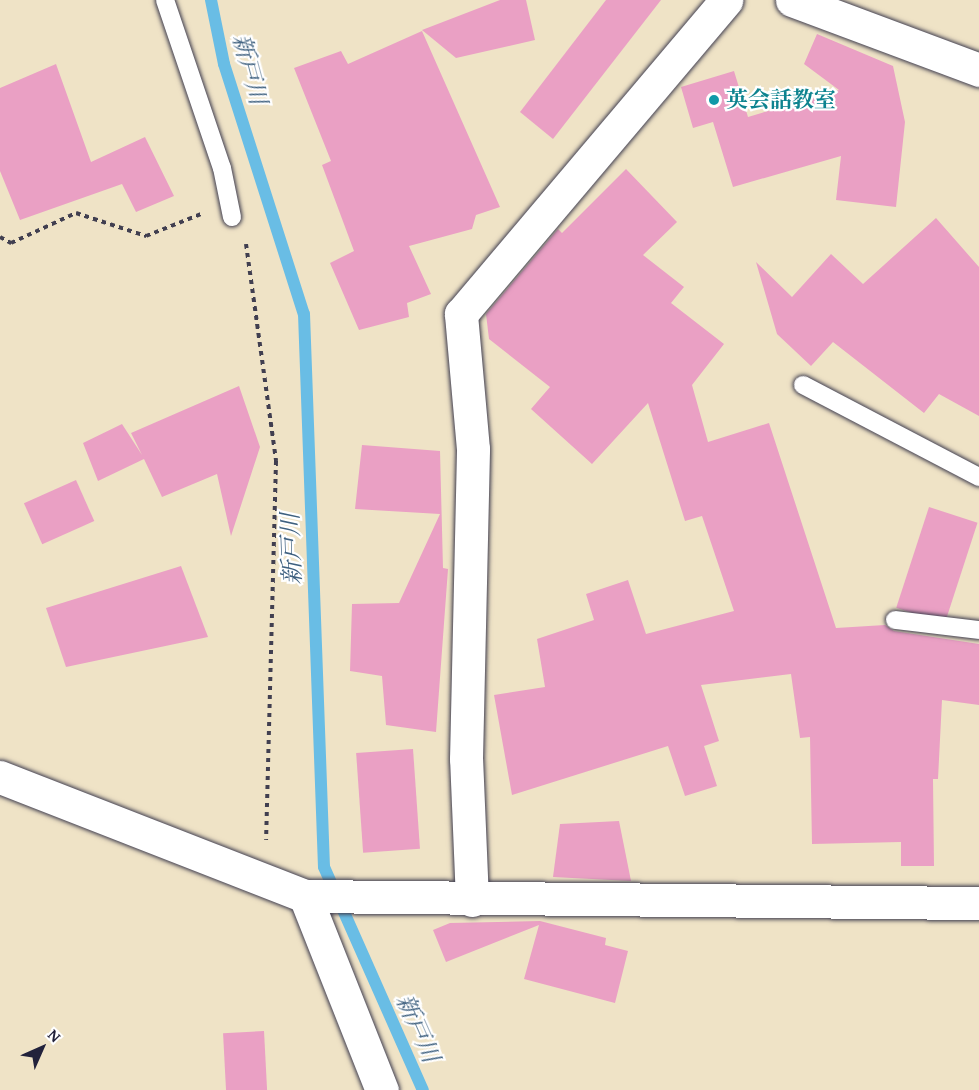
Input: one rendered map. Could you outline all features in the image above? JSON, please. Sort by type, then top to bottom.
[{"type":"street","points":[[472,900],[466,759],[473,449],[461,314],[726,0]]},
{"type":"street","points":[[792,0],[979,70]]},
{"type":"street","points":[[0,777],[308,896],[472,900],[979,903]]},
{"type":"street","points":[[308,896],[382,1090]]},
{"type":"lane","points":[[165,0],[222,168],[232,217]]},
{"type":"lane","points":[[803,385],[979,477]]},
{"type":"lane","points":[[896,620],[979,630]]},
{"type":"path","points":[[0,237],[11,243],[76,213],[146,237],[209,210],[232,217],[245,237],[276,461],[265,880]]},
{"type":"building","points":[[500,0],[526,0],[535,40],[456,58],[422,30]]},
{"type":"building","points":[[606,0],[661,0],[553,139],[520,112]]},
{"type":"building","points":[[422,31],[500,207],[476,215],[472,229],[409,246],[431,294],[407,303],[409,317],[359,330],[330,263],[354,251],[322,165],[331,161],[294,68],[341,51],[348,64]]},
{"type":"building","points":[[817,34],[893,66],[905,122],[896,207],[836,200],[841,156],[733,187],[713,122],[693,128],[681,87],[734,71],[748,117],[839,90],[804,64]]},
{"type":"building","points":[[56,64],[91,162],[145,137],[174,196],[136,212],[122,184],[20,220],[0,171],[0,88]]},
{"type":"building","points":[[626,169],[677,222],[643,255],[684,287],[671,303],[724,344],[692,385],[708,442],[769,423],[836,628],[885,625],[894,631],[979,644],[979,705],[942,700],[938,779],[933,779],[934,866],[901,866],[901,842],[812,844],[810,737],[800,738],[791,674],[701,685],[719,741],[704,746],[717,786],[685,796],[668,746],[512,795],[494,695],[545,687],[537,639],[594,620],[586,594],[628,580],[646,634],[734,611],[702,516],[685,521],[648,403],[592,464],[531,409],[550,387],[489,339],[486,314],[558,229],[562,233]]},
{"type":"building","points":[[936,218],[979,267],[979,416],[939,394],[924,413],[833,342],[811,366],[777,334],[756,262],[792,297],[831,254],[863,284]]},
{"type":"building","points":[[239,386],[260,447],[231,536],[217,474],[162,497],[144,459],[98,481],[83,443],[122,424],[142,455],[131,433]]},
{"type":"building","points":[[362,445],[440,451],[443,568],[448,569],[436,732],[386,725],[382,676],[350,671],[352,604],[399,603],[440,514],[355,509]]},
{"type":"building","points":[[76,480],[94,521],[42,544],[24,503]]},
{"type":"building","points":[[929,507],[978,523],[945,624],[896,608]]},
{"type":"building","points":[[181,566],[208,637],[66,667],[46,608]]},
{"type":"building","points":[[413,749],[420,849],[363,853],[356,753]]},
{"type":"building","points":[[619,821],[631,881],[553,877],[560,824]]},
{"type":"building","points":[[540,921],[606,938],[605,945],[628,951],[615,1003],[524,979],[539,925],[446,962],[433,930],[450,923]]},
{"type":"building","points":[[264,1031],[267,1090],[226,1090],[223,1033]]},
{"type":"waterway","name":"新戸川","points":[[211,0],[224,64],[304,314],[324,867],[423,1090]]},
{"type":"place","name":"英会話教室","points":[[714,100]]}]
